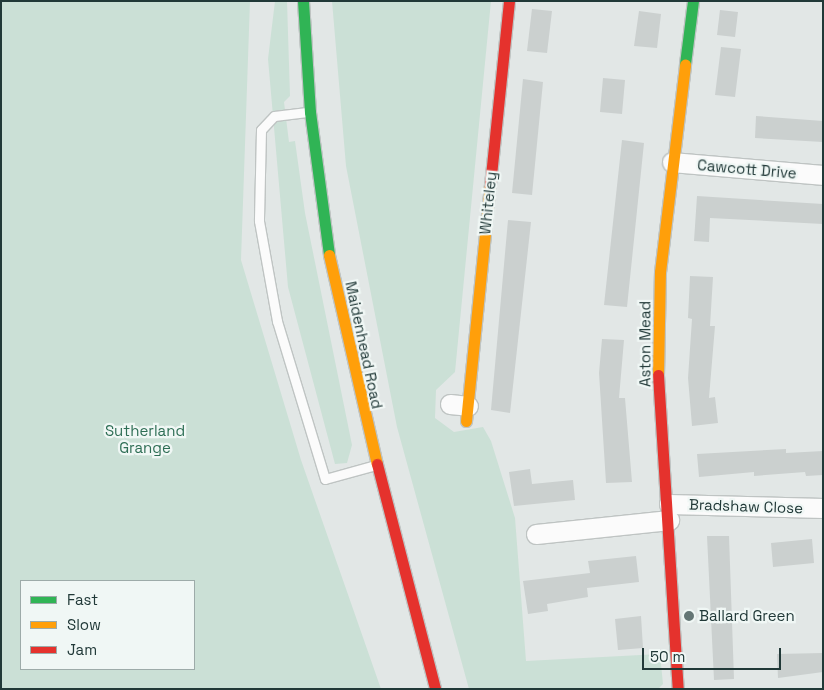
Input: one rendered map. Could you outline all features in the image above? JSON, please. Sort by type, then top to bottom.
[{"type":"street","name":"Maidenhead Road","points":[[304,1],[310,112],[324,229],[376,465],[435,689]]},
{"type":"street","name":"Whiteley","points":[[461,410],[509,1]]},
{"type":"street","name":"Aston Mead","points":[[678,689],[669,512],[658,376],[660,272],[692,1]]},
{"type":"street","name":"Cawcott Drive","points":[[672,162],[823,175]]},
{"type":"street","name":"Bradshaw Close","points":[[669,512],[823,508]]},
{"type":"street","points":[[536,534],[564,540],[669,512]]},
{"type":"lane","points":[[310,112],[274,116],[261,130],[259,221],[277,321],[325,479],[376,465]]},
{"type":"green space","name":"Sutherland Grange","points":[[1,1],[250,1],[241,260],[301,460],[381,689],[1,689]]},
{"type":"green space","points":[[275,1],[287,1],[290,96],[284,102],[289,142],[295,141],[305,213],[352,445],[347,463],[335,464],[288,287],[268,59]]},
{"type":"green space","points":[[332,1],[491,1],[455,372],[436,390],[435,418],[454,432],[483,427],[491,441],[515,518],[526,661],[660,654],[663,684],[658,689],[469,689],[397,427],[346,166]]},
{"type":"building","points":[[532,9],[552,11],[547,53],[527,51]]},
{"type":"building","points":[[720,10],[738,12],[735,37],[717,35]]},
{"type":"building","points":[[639,11],[661,14],[657,48],[634,46]]},
{"type":"building","points":[[721,47],[741,49],[735,97],[715,95]]},
{"type":"building","points":[[603,78],[625,80],[622,114],[600,112]]},
{"type":"building","points":[[523,79],[543,82],[532,195],[512,193]]},
{"type":"building","points":[[756,116],[823,121],[823,142],[755,138]]},
{"type":"building","points":[[622,140],[644,143],[627,307],[604,305]]},
{"type":"building","points":[[697,196],[823,204],[823,224],[710,218],[709,242],[694,241]]},
{"type":"building","points":[[508,220],[531,222],[510,413],[491,410]]},
{"type":"building","points":[[690,276],[713,277],[710,326],[715,326],[709,398],[715,397],[718,423],[692,426],[688,378],[692,319],[688,318]]},
{"type":"building","points":[[602,339],[624,340],[619,398],[625,398],[632,482],[606,483],[599,373]]},
{"type":"building","points":[[786,449],[786,453],[823,451],[823,475],[806,476],[805,472],[754,476],[754,472],[699,477],[697,454]]},
{"type":"building","points":[[530,469],[532,484],[573,480],[575,500],[514,506],[509,472]]},
{"type":"building","points":[[707,536],[729,536],[734,679],[714,680]]},
{"type":"building","points":[[812,539],[814,563],[773,567],[771,543]]},
{"type":"building","points":[[636,556],[639,582],[587,588],[588,597],[547,604],[548,611],[528,614],[523,581],[590,573],[588,561]]},
{"type":"building","points":[[641,616],[643,648],[618,650],[615,619]]},
{"type":"building","points":[[823,653],[823,672],[778,678],[777,654]]},
{"type":"traffic: fast","points":[[303,1],[310,112],[329,255]]},
{"type":"traffic: fast","points":[[685,64],[693,1]]},
{"type":"traffic: slow","points":[[658,375],[660,272],[685,64]]},
{"type":"traffic: slow","points":[[466,421],[490,185]]},
{"type":"traffic: slow","points":[[329,255],[377,464]]},
{"type":"traffic: jam","points":[[490,185],[509,1]]},
{"type":"traffic: jam","points":[[658,375],[678,689]]},
{"type":"traffic: jam","points":[[377,464],[435,689]]},
{"type":"place","name":"Ballard Green","points":[[689,616]]}]
